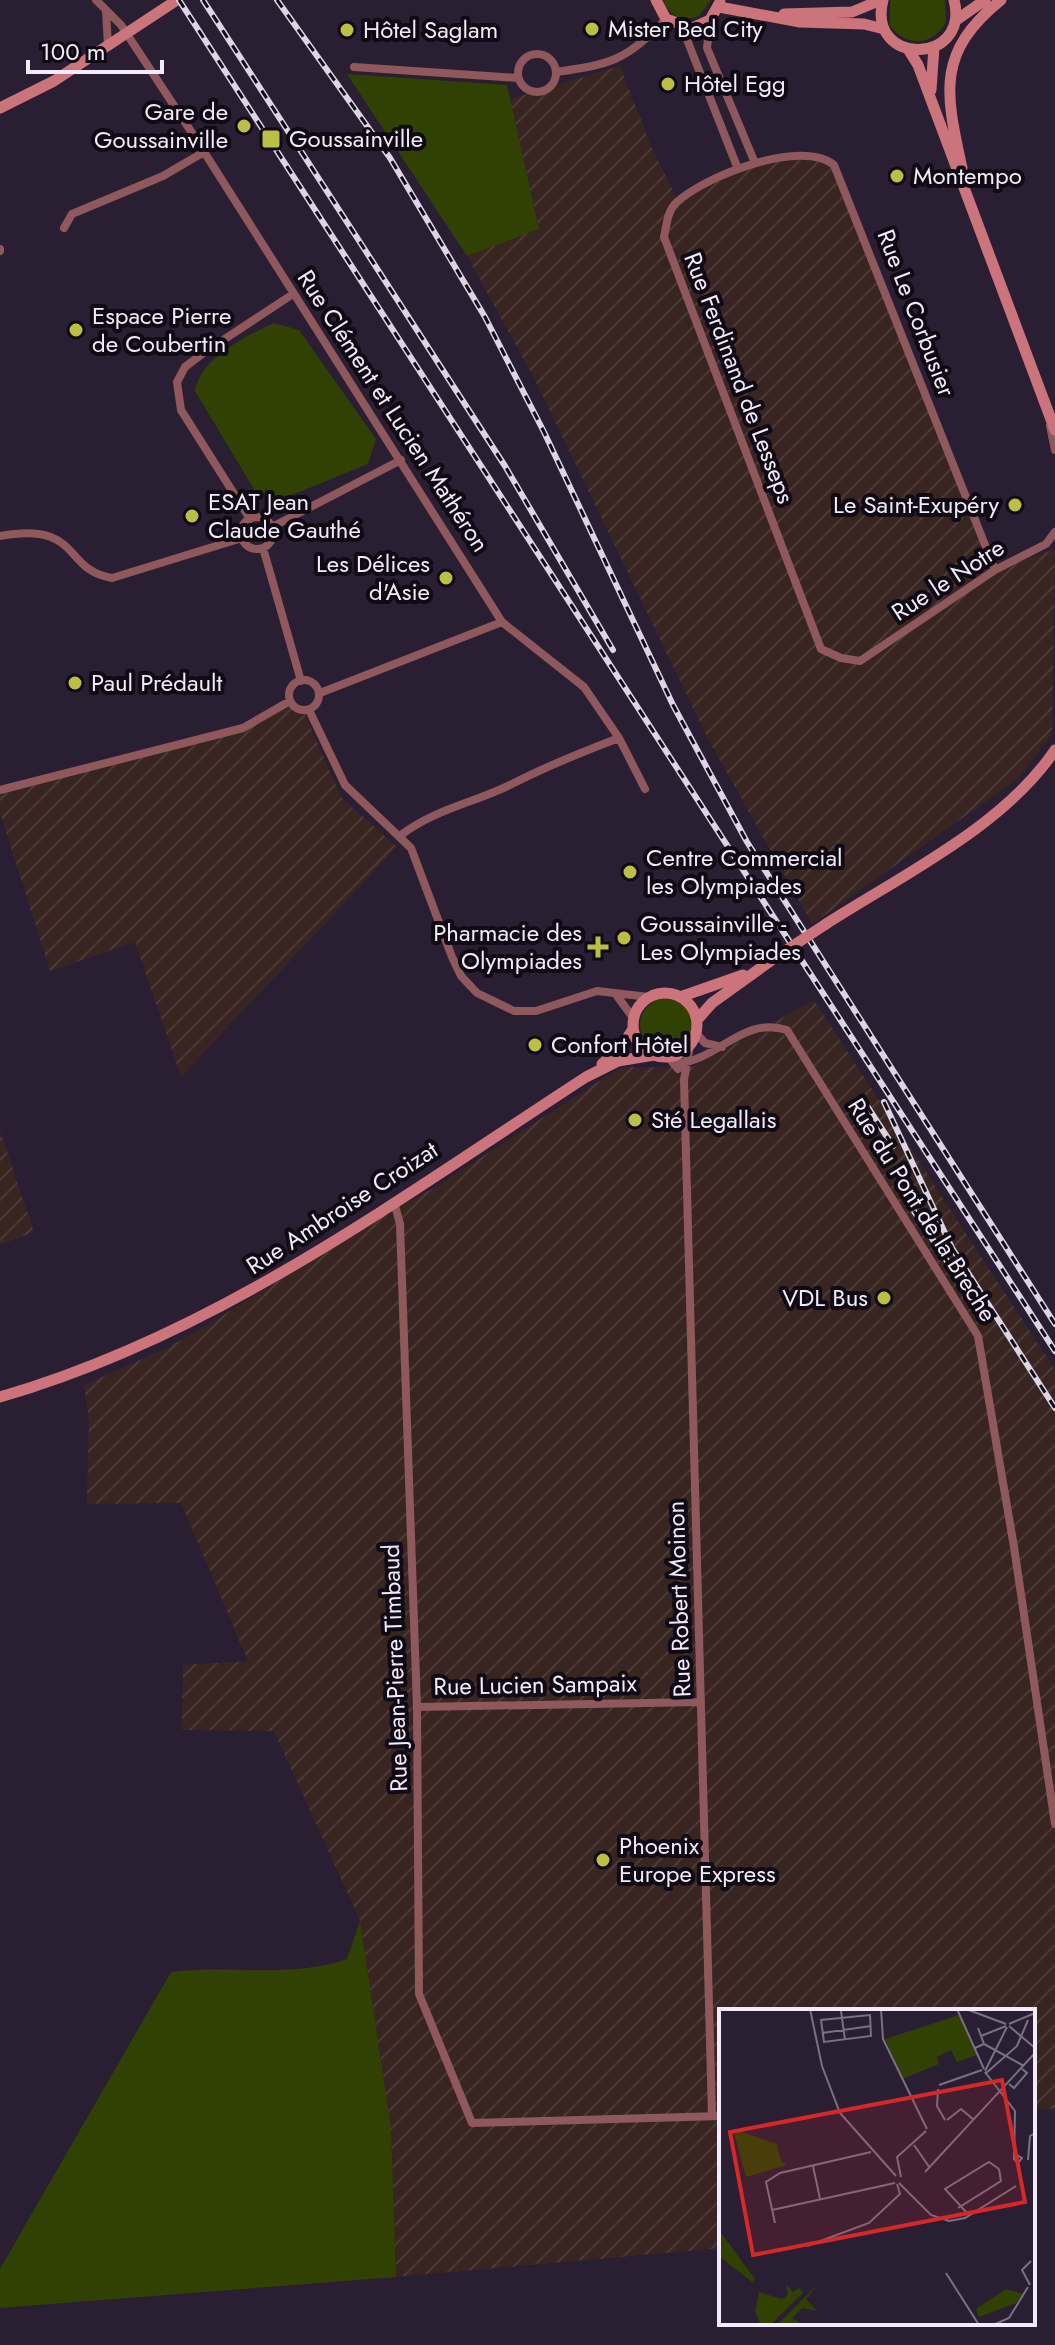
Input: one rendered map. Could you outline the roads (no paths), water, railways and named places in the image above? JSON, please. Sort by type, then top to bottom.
[{"type":"main road","points":[[0,108],[44,87],[177,0]]},
{"type":"main road","points":[[656,0],[666,19],[682,27],[701,25],[710,20],[720,4],[800,22],[869,25],[884,29]]},
{"type":"main road","points":[[759,14],[852,12],[882,0],[884,29],[894,42],[908,49],[934,47],[948,36],[955,21],[954,0]]},
{"type":"main road","points":[[955,21],[985,0]]},
{"type":"main road","points":[[970,204],[948,106],[949,73],[968,30],[1001,0]]},
{"type":"main road","points":[[932,103],[934,47]]},
{"type":"main road","points":[[908,49],[918,65],[1055,430]]},
{"type":"main road","points":[[634,1024],[642,1047],[654,1055],[672,1060],[693,1039],[697,1020],[712,1003],[761,966],[998,811],[1031,781],[1055,750]]},
{"type":"main road","points":[[680,997],[707,990],[761,966]]},
{"type":"main road","points":[[586,1077],[621,1048],[649,997],[665,993],[680,997],[691,1006],[697,1020]]},
{"type":"main road","points":[[586,1077],[618,1061],[654,1055]]},
{"type":"main road","name":"Rue Ambroise Croizat","points":[[0,1397],[112,1360],[233,1303],[586,1077]]},
{"type":"street","name":"Rue Clément et Lucien Mathéron","points":[[96,0],[127,34],[502,622],[584,687],[619,738],[645,789]]},
{"type":"street","points":[[106,11],[108,45]]},
{"type":"street","points":[[556,72],[607,65],[630,53],[666,19]]},
{"type":"street","points":[[710,20],[707,48],[755,163]]},
{"type":"street","points":[[682,27],[738,169]]},
{"type":"street","points":[[534,55],[551,61],[556,72],[548,89],[537,92],[525,88],[518,78],[523,60],[534,55]]},
{"type":"street","points":[[354,67],[518,78]]},
{"type":"street","points":[[710,98],[726,92]]},
{"type":"street","points":[[64,228],[72,214],[163,176],[204,152]]},
{"type":"street","name":"Rue Le Corbusier","points":[[738,169],[808,153],[825,157],[839,171],[995,570]]},
{"type":"street","name":"Rue Ferdinand de Lesseps","points":[[738,169],[678,201],[669,213],[664,237],[814,634],[821,649],[841,658],[860,661]]},
{"type":"street","points":[[250,519],[181,410],[177,382],[185,367],[202,354],[293,294]]},
{"type":"street","points":[[1047,410],[1055,450]]},
{"type":"street","points":[[272,527],[401,460]]},
{"type":"street","points":[[260,517],[272,527],[271,542],[263,548],[248,546],[242,538],[242,527],[250,519],[260,517]]},
{"type":"street","points":[[0,536],[28,531],[45,533],[70,547],[95,573],[112,578],[242,538]]},
{"type":"street","name":"Rue le Notre","points":[[860,661],[995,570],[1046,544],[1055,532]]},
{"type":"street","points":[[263,548],[301,681]]},
{"type":"street","points":[[309,710],[320,693],[502,622]]},
{"type":"street","points":[[290,701],[292,686],[301,681],[311,681],[320,693]]},
{"type":"street","points":[[290,701],[299,710],[309,710]]},
{"type":"street","points":[[0,790],[243,728],[290,701]]},
{"type":"street","points":[[309,710],[345,785],[401,835],[411,848],[452,957],[461,976],[477,993],[514,1011],[536,1011],[597,991],[649,997]]},
{"type":"street","points":[[401,835],[424,818],[619,738]]},
{"type":"street","points":[[616,995],[634,1024]]},
{"type":"street","name":"Rue du Pont de la Breche","points":[[672,1060],[689,1063],[723,1047],[755,1026],[771,1025],[787,1030],[978,1336],[1010,1517],[1055,1824]]},
{"type":"street","points":[[693,1039],[723,1047]]},
{"type":"street","name":"Rue Robert Moinon","points":[[693,1039],[684,1080],[701,1702],[717,2116]]},
{"type":"street","name":"Rue Robert Moinon","points":[[672,1060],[684,1080]]},
{"type":"street","name":"Rue Jean-Pierre Timbaud","points":[[394,1202],[400,1224],[417,1707],[419,1994],[472,2123],[717,2116]]},
{"type":"street","name":"Rue Lucien Sampaix","points":[[417,1707],[701,1702]]},
{"type":"railway","points":[[179,0],[1055,1351]]},
{"type":"railway","points":[[203,0],[505,466],[613,650]]},
{"type":"railway","points":[[277,0],[390,158],[485,317],[544,432],[673,705],[747,842],[1055,1324]]},
{"type":"railway","points":[[884,1102],[952,1248],[1055,1408]]},
{"type":"railway","points":[[867,1106],[893,1146]]},
{"type":"railway","points":[[904,1196],[949,1264]]},
{"type":"place","name":"Mister Bed City","points":[[592,29]]},
{"type":"place","name":"Hôtel Saglam","points":[[347,30]]},
{"type":"place","name":"Hôtel Egg","points":[[668,84]]},
{"type":"place","name":"Gare de Goussainville","points":[[244,126]]},
{"type":"place","name":"Goussainville","points":[[271,139]]},
{"type":"place","name":"Montempo","points":[[897,176]]},
{"type":"place","name":"Espace Pierre de Coubertin","points":[[76,330]]},
{"type":"place","name":"Le Saint-Exupéry","points":[[1015,505]]},
{"type":"place","name":"ESAT Jean Claude Gauthé","points":[[192,516]]},
{"type":"place","name":"Les Délices d'Asie","points":[[446,578]]},
{"type":"place","name":"Paul Prédault","points":[[75,683]]},
{"type":"place","name":"Centre Commercial les Olympiades","points":[[630,872]]},
{"type":"place","name":"Goussainville - Les Olympiades","points":[[624,938]]},
{"type":"place","name":"Pharmacie des Olympiades","points":[[598,947]]},
{"type":"place","name":"Confort Hôtel","points":[[535,1045]]},
{"type":"place","name":"Sté Legallais","points":[[635,1120]]},
{"type":"place","name":"VDL Bus","points":[[884,1298]]},
{"type":"place","name":"Phoenix Europe Express","points":[[603,1860]]}]
